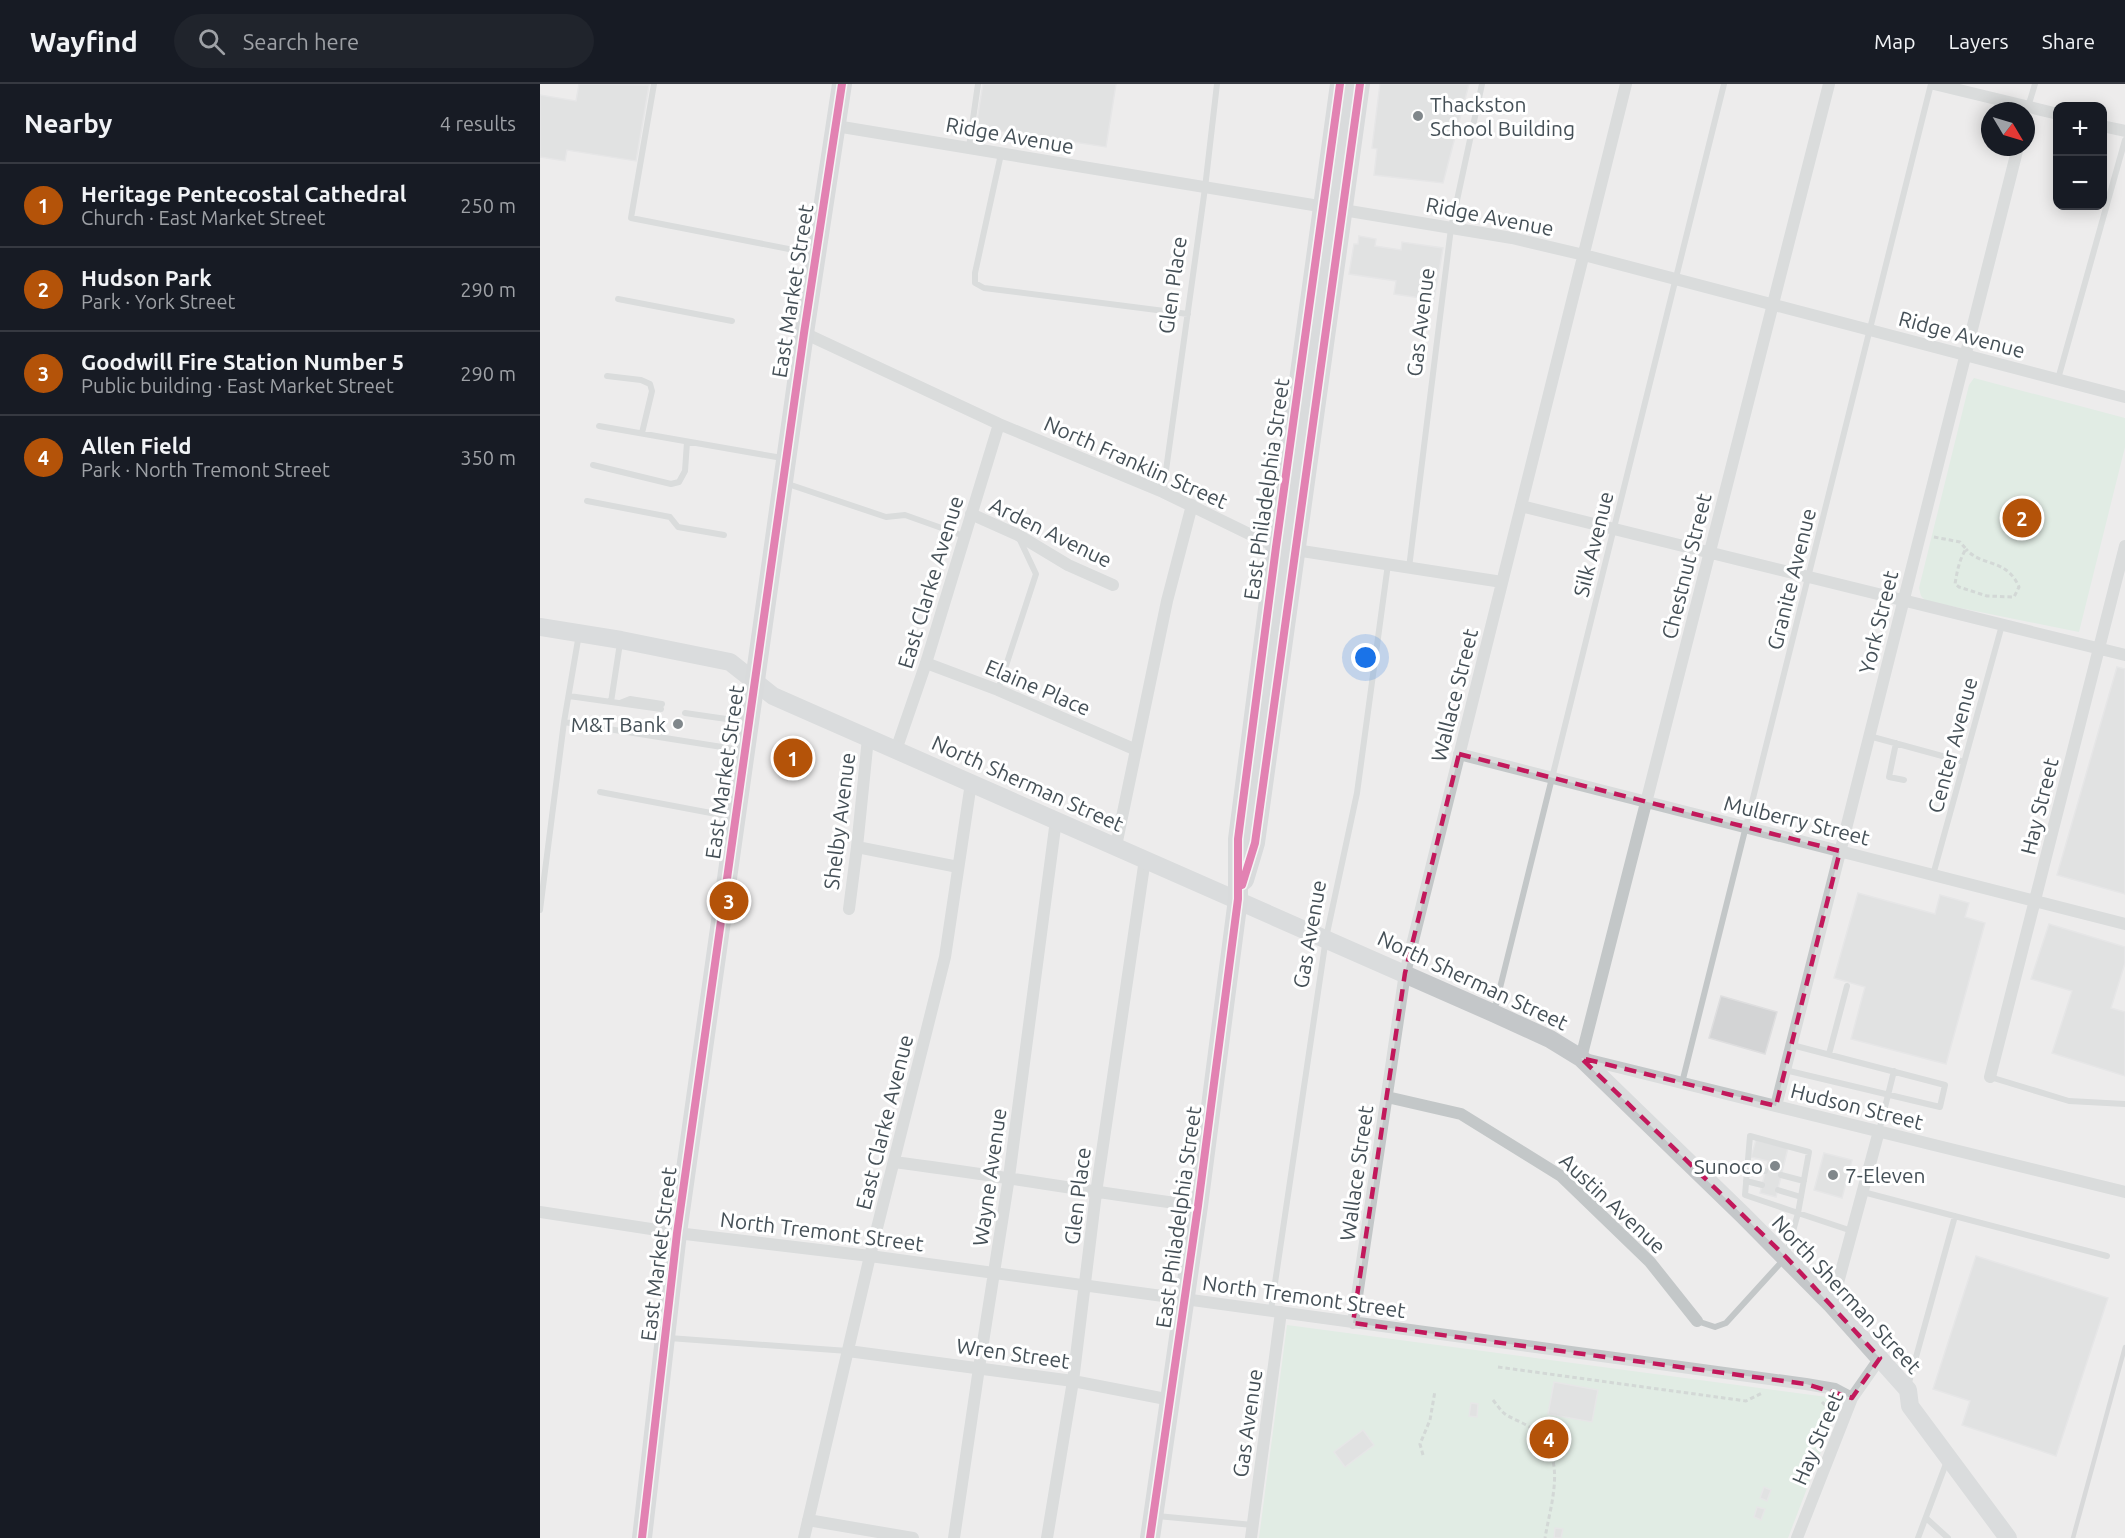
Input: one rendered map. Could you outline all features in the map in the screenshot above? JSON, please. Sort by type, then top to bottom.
[{"type":"main road","name":"East Market Street","points":[[642,1538],[677,1233],[804,333],[842,84]]},
{"type":"main road","name":"East Philadelphia Street","points":[[1238,899],[1255,843],[1295,551],[1332,208],[1340,84]]},
{"type":"main road","name":"East Philadelphia Street","points":[[1150,1538],[1198,1206],[1238,899],[1238,839],[1275,547],[1332,208],[1360,84]]},
{"type":"main road","name":"North Sherman Street","points":[[540,627],[621,640],[730,662],[774,696],[1405,973],[1550,1039],[1581,1058],[1786,1257],[1880,1358],[1908,1390],[1910,1406],[2008,1538]]},
{"type":"street","name":"Wallace Street","points":[[1353,1323],[1405,973],[1626,84]]},
{"type":"street","name":"Chestnut Street","points":[[1581,1058],[1828,84]]},
{"type":"street","points":[[1932,84],[1993,102]]},
{"type":"street","points":[[2035,113],[2053,114]]},
{"type":"street","name":"Ridge Avenue","points":[[836,126],[1512,238],[2125,396]]},
{"type":"street","points":[[2107,127],[2125,131]]},
{"type":"street","name":"York Street","points":[[1776,1106],[2016,156]]},
{"type":"street","name":"North Franklin Street","points":[[804,333],[999,424],[1192,505],[1275,547],[1502,582]]},
{"type":"street","name":"East Clarke Avenue","points":[[896,750],[926,663],[999,424]]},
{"type":"street","points":[[1116,846],[1134,749],[1167,601],[1192,505]]},
{"type":"street","points":[[1521,506],[2125,655]]},
{"type":"street","name":"Arden Avenue","points":[[970,514],[1018,535],[1068,565],[1113,585]]},
{"type":"street","name":"Hay Street","points":[[1990,1077],[2125,546]]},
{"type":"street","name":"Elaine Place","points":[[926,663],[998,690],[1134,749]]},
{"type":"street","name":"Shelby Avenue","points":[[849,909],[868,738]]},
{"type":"street","name":"Mulberry Street","points":[[1459,754],[2125,924]]},
{"type":"street","name":"East Clarke Avenue","points":[[804,1538],[870,1256],[945,957],[971,783]]},
{"type":"street","name":"Wayne Avenue","points":[[954,1538],[1009,1177],[1056,820]]},
{"type":"street","points":[[857,847],[957,867]]},
{"type":"street","name":"Glen Place","points":[[1047,1538],[1073,1381],[1096,1193],[1145,859]]},
{"type":"street","name":"Hudson Street","points":[[1581,1058],[2125,1192]]},
{"type":"street","name":"Austin Avenue","points":[[1387,1097],[1461,1114],[1561,1176],[1650,1262],[1698,1321]]},
{"type":"street","points":[[1832,1305],[1879,1131]]},
{"type":"street","points":[[894,1162],[1198,1206]]},
{"type":"street","name":"North Tremont Street","points":[[540,1212],[677,1233],[870,1256],[1806,1384],[1835,1389],[1852,1398]]},
{"type":"street","name":"Gas Avenue","points":[[1252,1532],[1276,1312]]},
{"type":"street","name":"Wren Street","points":[[848,1352],[1073,1381],[1171,1400]]},
{"type":"street","name":"Hay Street","points":[[1797,1538],[1852,1398],[1880,1358]]},
{"type":"street","points":[[808,1520],[914,1538]]},
{"type":"lane","points":[[654,84],[631,218],[816,254]]},
{"type":"lane","points":[[969,147],[978,84]]},
{"type":"lane","name":"Glen Place","points":[[1163,492],[1217,84]]},
{"type":"lane","name":"Gas Avenue","points":[[1409,568],[1451,228],[1482,84]]},
{"type":"lane","name":"Silk Avenue","points":[[1493,1013],[1724,84]]},
{"type":"lane","name":"Granite Avenue","points":[[1682,1083],[1932,84]]},
{"type":"lane","points":[[2030,102],[2035,84]]},
{"type":"lane","points":[[2058,379],[2125,140]]},
{"type":"lane","points":[[1001,153],[975,273],[975,283],[984,288],[1188,314]]},
{"type":"lane","points":[[618,299],[732,321]]},
{"type":"lane","points":[[607,376],[641,380],[650,384],[652,392],[642,433]]},
{"type":"lane","points":[[599,426],[786,459]]},
{"type":"lane","points":[[593,465],[670,484],[679,482],[685,471],[687,442]]},
{"type":"lane","points":[[783,483],[886,517],[905,515],[964,536]]},
{"type":"lane","points":[[587,501],[670,517],[678,527],[724,535]]},
{"type":"lane","points":[[998,690],[1035,574],[1018,535]]},
{"type":"lane","name":"Gas Avenue","points":[[1276,1312],[1326,938],[1357,793],[1388,564]]},
{"type":"lane","name":"Center Avenue","points":[[1933,875],[2002,625]]},
{"type":"lane","points":[[540,910],[564,722],[579,633]]},
{"type":"lane","points":[[611,702],[621,640]]},
{"type":"lane","points":[[569,696],[619,704],[662,706]]},
{"type":"lane","points":[[685,710],[689,708],[695,714],[749,722]]},
{"type":"lane","points":[[564,722],[745,750]]},
{"type":"lane","points":[[1869,736],[1964,762]]},
{"type":"lane","points":[[1896,744],[1889,777],[1904,780]]},
{"type":"lane","points":[[600,792],[736,818]]},
{"type":"lane","points":[[1829,1054],[1847,987]]},
{"type":"lane","points":[[1785,1070],[1940,1107],[1945,1085],[1792,1045]]},
{"type":"lane","points":[[1879,1131],[1894,1071]]},
{"type":"lane","points":[[1990,1077],[2069,1101],[2125,1104]]},
{"type":"lane","points":[[1698,1321],[1715,1328],[1726,1323],[1786,1257],[1798,1213],[1809,1152],[1750,1136],[1743,1215]]},
{"type":"lane","points":[[1746,1168],[1765,1171]]},
{"type":"lane","points":[[1781,1175],[1804,1181]]},
{"type":"lane","points":[[1746,1180],[1762,1185]]},
{"type":"lane","points":[[1778,1190],[1801,1197]]},
{"type":"lane","points":[[1863,1192],[2107,1256]]},
{"type":"lane","points":[[1744,1195],[1852,1231]]},
{"type":"lane","points":[[1908,1390],[1955,1216]]},
{"type":"lane","points":[[666,1337],[848,1352]]},
{"type":"lane","points":[[1918,1538],[1948,1457]]},
{"type":"lane","points":[[1153,1515],[1252,1532]]},
{"type":"lane","points":[[1926,1518],[1948,1538]]},
{"type":"path","points":[[1920,535],[1960,542],[1976,557],[2005,569],[2019,587],[2014,597],[1987,596],[1955,584],[1959,565],[1966,549]]},
{"type":"path","points":[[1498,1367],[1746,1401],[1761,1393],[1772,1394]]},
{"type":"path","points":[[1423,1455],[1420,1444],[1430,1420],[1435,1391]]},
{"type":"path","points":[[1493,1400],[1504,1413],[1533,1429],[1545,1440],[1552,1454],[1556,1478],[1545,1538]]},
{"type":"path","points":[[1813,1400],[1824,1402],[1830,1410],[1830,1415]]},
{"type":"highlighted area","points":[[1459,754],[1840,851],[1776,1106],[1581,1058],[1786,1257],[1880,1358],[1852,1398],[1806,1384],[1353,1323],[1405,973]]},
{"type":"green space","points":[[1974,378],[2125,418],[2125,447],[2079,632],[1926,601],[1921,596],[1919,588],[1969,385]]},
{"type":"green space","points":[[1287,1325],[1827,1397],[1834,1405],[1835,1415],[1788,1538],[1259,1538]]},
{"type":"building","points":[[579,84],[649,85],[636,161],[567,150],[565,161],[540,157],[540,95],[576,101]]},
{"type":"building","points":[[983,84],[1116,84],[1106,147],[976,127]]},
{"type":"building","name":"Thackston School Building","points":[[1380,84],[1469,84],[1443,183],[1374,175],[1377,149],[1372,148]]},
{"type":"building","points":[[1359,236],[1376,239],[1375,246],[1401,250],[1402,242],[1443,248],[1434,300],[1394,294],[1396,281],[1349,274],[1354,244],[1358,244]]},
{"type":"building","points":[[2117,667],[2125,669],[2125,894],[2057,875]]},
{"type":"building","points":[[1858,893],[1935,914],[1940,895],[1969,903],[1965,917],[1985,923],[1946,1064],[1851,1039],[1865,987],[1834,978]]},
{"type":"building","points":[[2049,924],[2125,947],[2125,963],[2111,1008],[2125,1012],[2125,1076],[2052,1053],[2072,991],[2031,979]]},
{"type":"building","points":[[1721,996],[1777,1012],[1765,1054],[1709,1038]]},
{"type":"building","name":"Sunoco","points":[[1756,1140],[1788,1148],[1776,1197],[1760,1193],[1768,1161],[1751,1157]]},
{"type":"building","name":"7-Eleven","points":[[1824,1153],[1852,1160],[1842,1198],[1814,1190]]},
{"type":"building","points":[[1976,1256],[2108,1298],[2056,1456],[1962,1425],[1970,1401],[1933,1389]]},
{"type":"building","points":[[1554,1382],[1598,1390],[1592,1422],[1548,1414]]},
{"type":"building","points":[[1471,1403],[1478,1404],[1477,1417],[1469,1416]]},
{"type":"building","points":[[1363,1430],[1374,1445],[1345,1467],[1334,1452]]},
{"type":"building","points":[[1764,1487],[1771,1490],[1767,1501],[1760,1498]]},
{"type":"building","points":[[1757,1507],[1765,1509],[1761,1520],[1754,1517]]},
{"type":"building","points":[[1555,1528],[1563,1529],[1561,1538],[1554,1538]]},
{"type":"railway","points":[[2073,1538],[2125,1347]]},
{"type":"cycle path","points":[[642,1538],[677,1233],[804,333],[842,84]]},
{"type":"cycle path","points":[[1150,1538],[1198,1206],[1238,899],[1238,839],[1340,84]]},
{"type":"cycle path","points":[[1242,885],[1255,843],[1360,84]]},
{"type":"place","name":"Thackston School Building","points":[[1418,116]]},
{"type":"place","name":"Hudson Park","points":[[2022,518]]},
{"type":"place","name":"M&T Bank","points":[[678,724]]},
{"type":"place","name":"Heritage Pentecostal Cathedral","points":[[793,758]]},
{"type":"place","name":"Goodwill Fire Station Number 5","points":[[729,901]]},
{"type":"place","name":"Sunoco","points":[[1775,1166]]},
{"type":"place","name":"7-Eleven","points":[[1833,1175]]},
{"type":"place","name":"Allen Field","points":[[1549,1439]]}]
